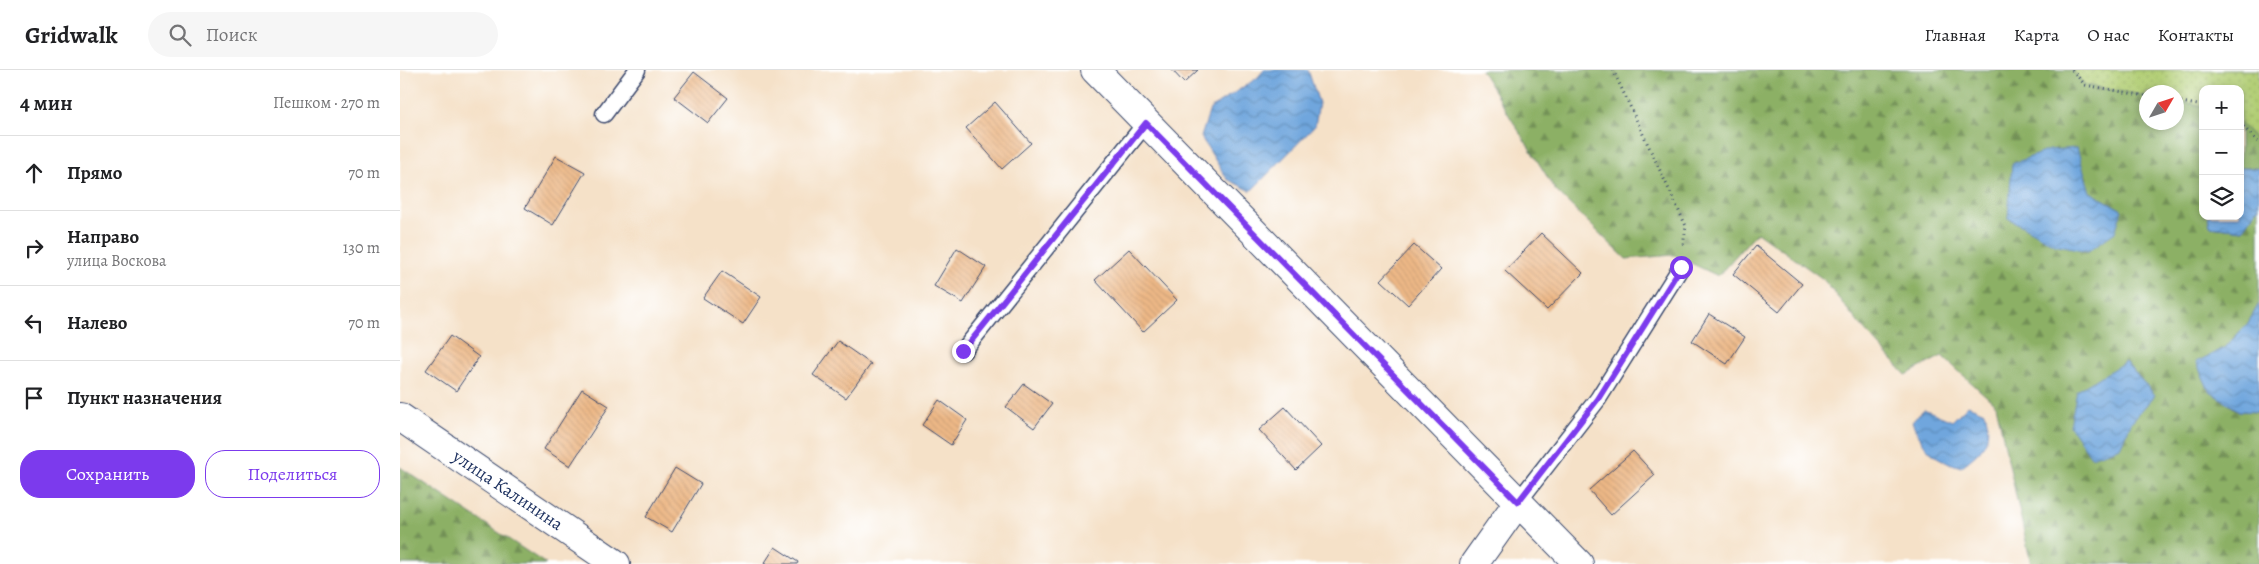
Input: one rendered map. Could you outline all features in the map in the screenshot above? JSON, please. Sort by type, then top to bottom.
[{"type":"street","points":[[1095,70],[1578,564]]},
{"type":"street","name":"улица Калинина","points":[[400,417],[616,564]]},
{"type":"street","points":[[1474,564],[1518,502]]},
{"type":"lane","points":[[604,114],[637,70]]},
{"type":"lane","points":[[963,351],[1146,123]]},
{"type":"lane","points":[[1518,502],[1598,399],[1681,267]]},
{"type":"path","points":[[1613,70],[1686,226],[1681,267]]},
{"type":"path","points":[[2072,70],[2085,85],[2139,95]]},
{"type":"path","points":[[2184,102],[2199,105]]},
{"type":"path","points":[[2244,127],[2259,143]]},
{"type":"green space","points":[[1481,70],[2072,70],[2085,85],[2139,95],[2139,130],[2184,130],[2184,102],[2199,105],[2199,220],[2209,220],[2210,226],[2243,230],[2259,206],[2259,304],[2248,323],[2225,348],[2197,362],[2209,390],[2238,411],[2259,412],[2259,564],[2031,564],[1996,405],[1942,356],[1906,375],[1860,325],[1823,279],[1757,232],[1718,276],[1674,255],[1626,259],[1556,191]],"holes":[[[2090,192],[2122,210],[2089,251]],[[2125,362],[2155,395],[2132,421]]]},
{"type":"green space","points":[[2072,70],[2259,70],[2259,143],[2244,127],[2244,85],[2199,85],[2199,105],[2184,102],[2184,85],[2139,85],[2139,95],[2085,85]]},
{"type":"green space","points":[[2244,127],[2259,143],[2259,168],[2244,168]]},
{"type":"green space","points":[[400,467],[546,564],[400,564]]},
{"type":"water","points":[[1264,70],[1308,70],[1319,103],[1315,126],[1251,191],[1227,179],[1201,137],[1210,109],[1257,78]]},
{"type":"water","points":[[2077,148],[2090,192],[2122,210],[2115,232],[2088,251],[2054,244],[2008,218],[2012,164],[2049,150]]},
{"type":"water","points":[[2244,168],[2259,169],[2259,206],[2243,230],[2210,226],[2209,220],[2244,220]]},
{"type":"water","points":[[2259,304],[2259,412],[2239,411],[2209,390],[2196,362],[2225,348],[2248,323]]},
{"type":"water","points":[[2125,362],[2155,395],[2132,421],[2120,447],[2091,457],[2070,426],[2077,391]]},
{"type":"water","points":[[1968,405],[1985,412],[1988,431],[1987,438],[1980,450],[1961,467],[1942,460],[1930,452],[1921,440],[1912,422],[1924,409],[1952,421]]},
{"type":"building","points":[[1172,70],[1198,70],[1184,83]]},
{"type":"building","points":[[694,72],[728,98],[708,123],[674,97]]},
{"type":"building","points":[[995,102],[1031,143],[1002,169],[966,128]]},
{"type":"building","points":[[556,156],[585,172],[553,225],[525,208]]},
{"type":"building","points":[[1541,233],[1583,273],[1547,310],[1505,271]]},
{"type":"building","points":[[1414,245],[1441,269],[1408,305],[1381,280]]},
{"type":"building","points":[[1756,246],[1802,284],[1779,312],[1733,274]]},
{"type":"building","points":[[957,248],[986,267],[963,303],[934,286]]},
{"type":"building","points":[[1129,249],[1177,300],[1143,332],[1095,280]]},
{"type":"building","points":[[722,271],[761,297],[743,324],[703,298]]},
{"type":"building","points":[[1709,314],[1745,337],[1727,364],[1692,341]]},
{"type":"building","points":[[450,336],[479,357],[456,391],[426,370]]},
{"type":"building","points":[[838,341],[871,364],[846,398],[813,375]]},
{"type":"building","points":[[1024,384],[1052,404],[1034,428],[1006,407]]},
{"type":"building","points":[[582,389],[609,406],[570,466],[544,449]]},
{"type":"building","points":[[939,400],[967,420],[951,445],[922,425]]},
{"type":"building","points":[[1285,407],[1321,446],[1296,470],[1259,430]]},
{"type":"building","points":[[1633,451],[1655,475],[1611,515],[1589,490]]},
{"type":"building","points":[[675,468],[701,484],[672,532],[646,517]]},
{"type":"building","points":[[775,547],[798,562],[797,564],[764,564]]},
{"type":"route","points":[[963,351],[1146,123],[1518,502],[1598,399],[1681,267]]}]
